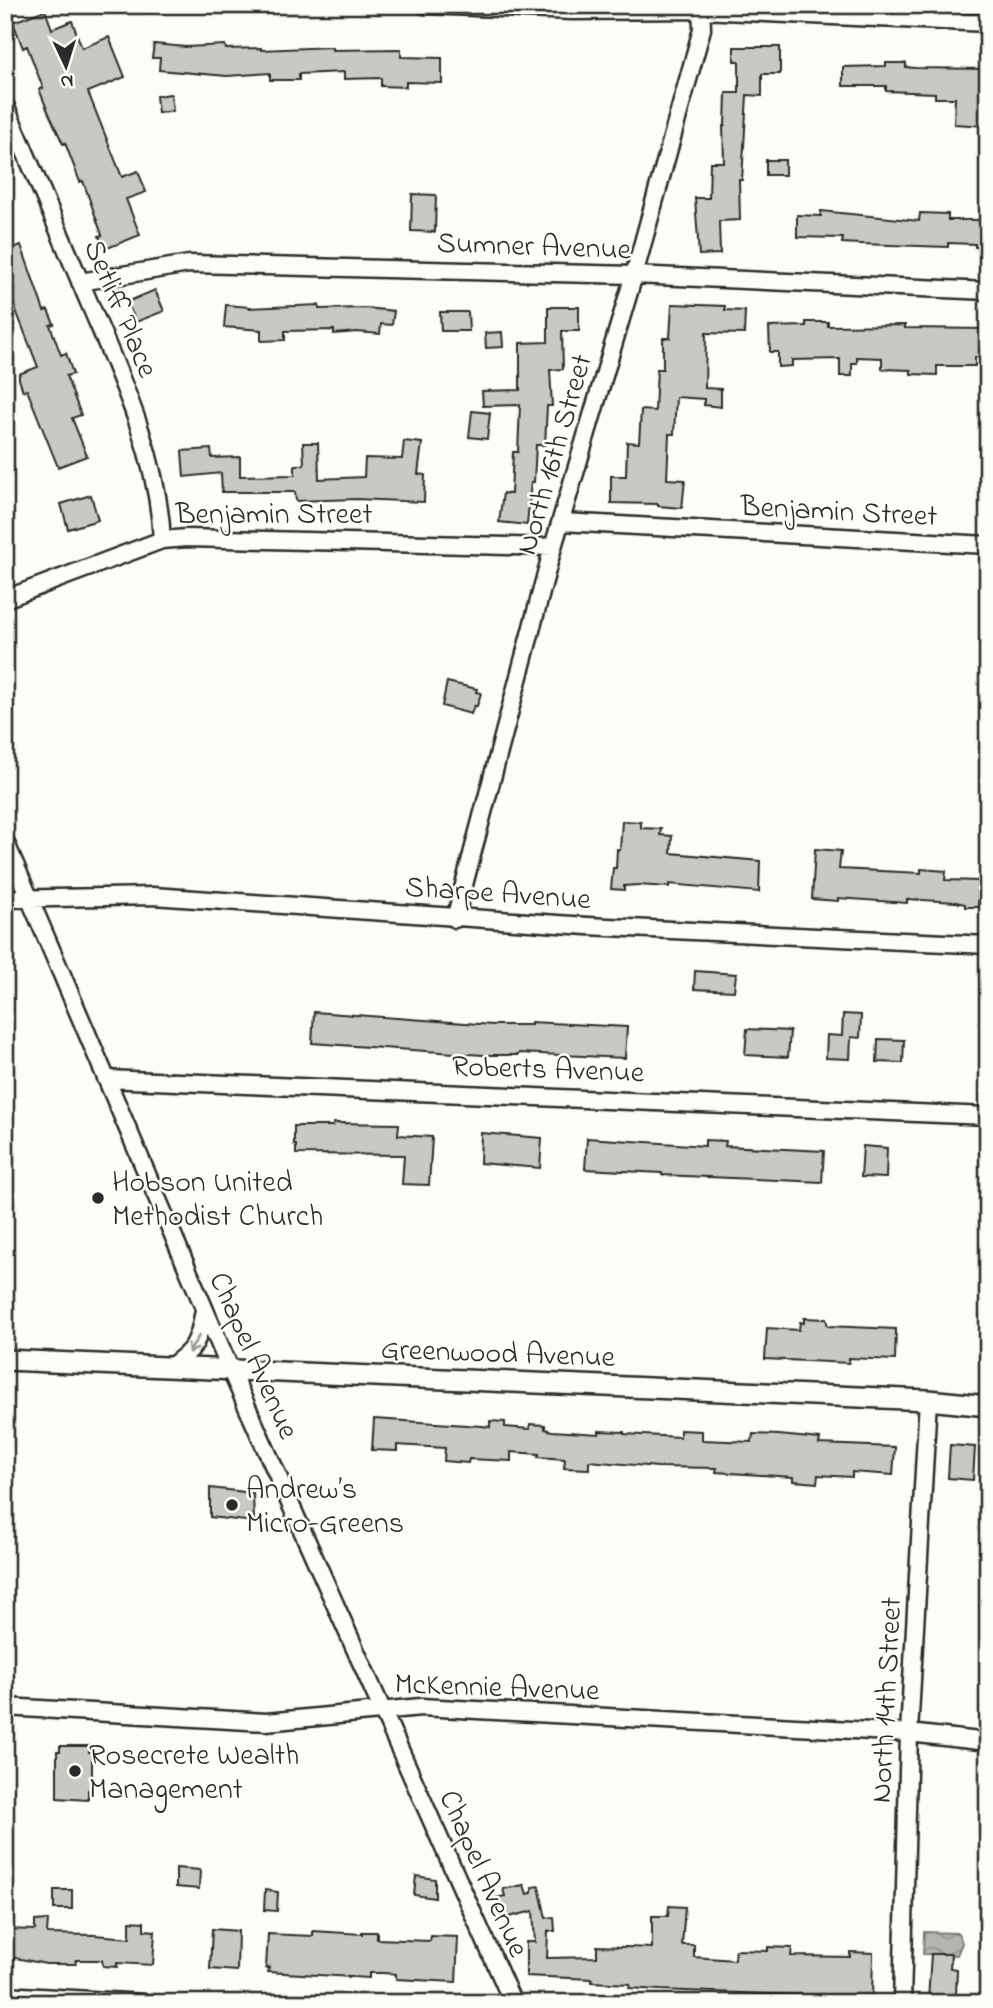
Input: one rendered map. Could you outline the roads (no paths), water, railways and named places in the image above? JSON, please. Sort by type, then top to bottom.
[{"type":"street","points":[[424,5],[572,11],[701,8],[988,23]]},
{"type":"street","name":"North 16th Street","points":[[455,919],[553,547],[634,275],[702,29],[701,8]]},
{"type":"street","name":"Setliff Place","points":[[5,105],[132,403],[154,476],[161,511],[162,540]]},
{"type":"street","name":"Sumner Avenue","points":[[80,282],[190,264],[634,275],[988,291]]},
{"type":"street","name":"Benjamin Street","points":[[562,522],[988,545]]},
{"type":"street","name":"Benjamin Street","points":[[5,599],[162,540],[200,538],[553,547]]},
{"type":"street","name":"Chapel Avenue","points":[[5,841],[204,1310],[513,2003]]},
{"type":"street","name":"Sharpe Avenue","points":[[5,899],[153,896],[455,919],[988,945]]},
{"type":"street","name":"Roberts Avenue","points":[[106,1079],[988,1116]]},
{"type":"street","points":[[168,1368],[186,1356],[194,1346],[200,1334],[204,1310]]},
{"type":"street","name":"Greenwood Avenue","points":[[5,1360],[929,1400],[988,1406]]},
{"type":"street","name":"North 14th Street","points":[[902,2003],[909,1733],[929,1400]]},
{"type":"street","name":"McKennie Avenue","points":[[5,1707],[266,1722],[421,1707],[909,1733],[988,1742]]},
{"type":"street","points":[[5,1995],[144,2003]]},
{"type":"water","points":[[924,1932],[958,1933],[962,1943],[957,1955],[923,1954]]},
{"type":"place","name":"Hobson United Methodist Church","points":[[98,1198]]},
{"type":"place","name":"Andrew’s Micro-Greens","points":[[232,1505]]},
{"type":"place","name":"Rosecrete Wealth Management","points":[[75,1771]]}]
